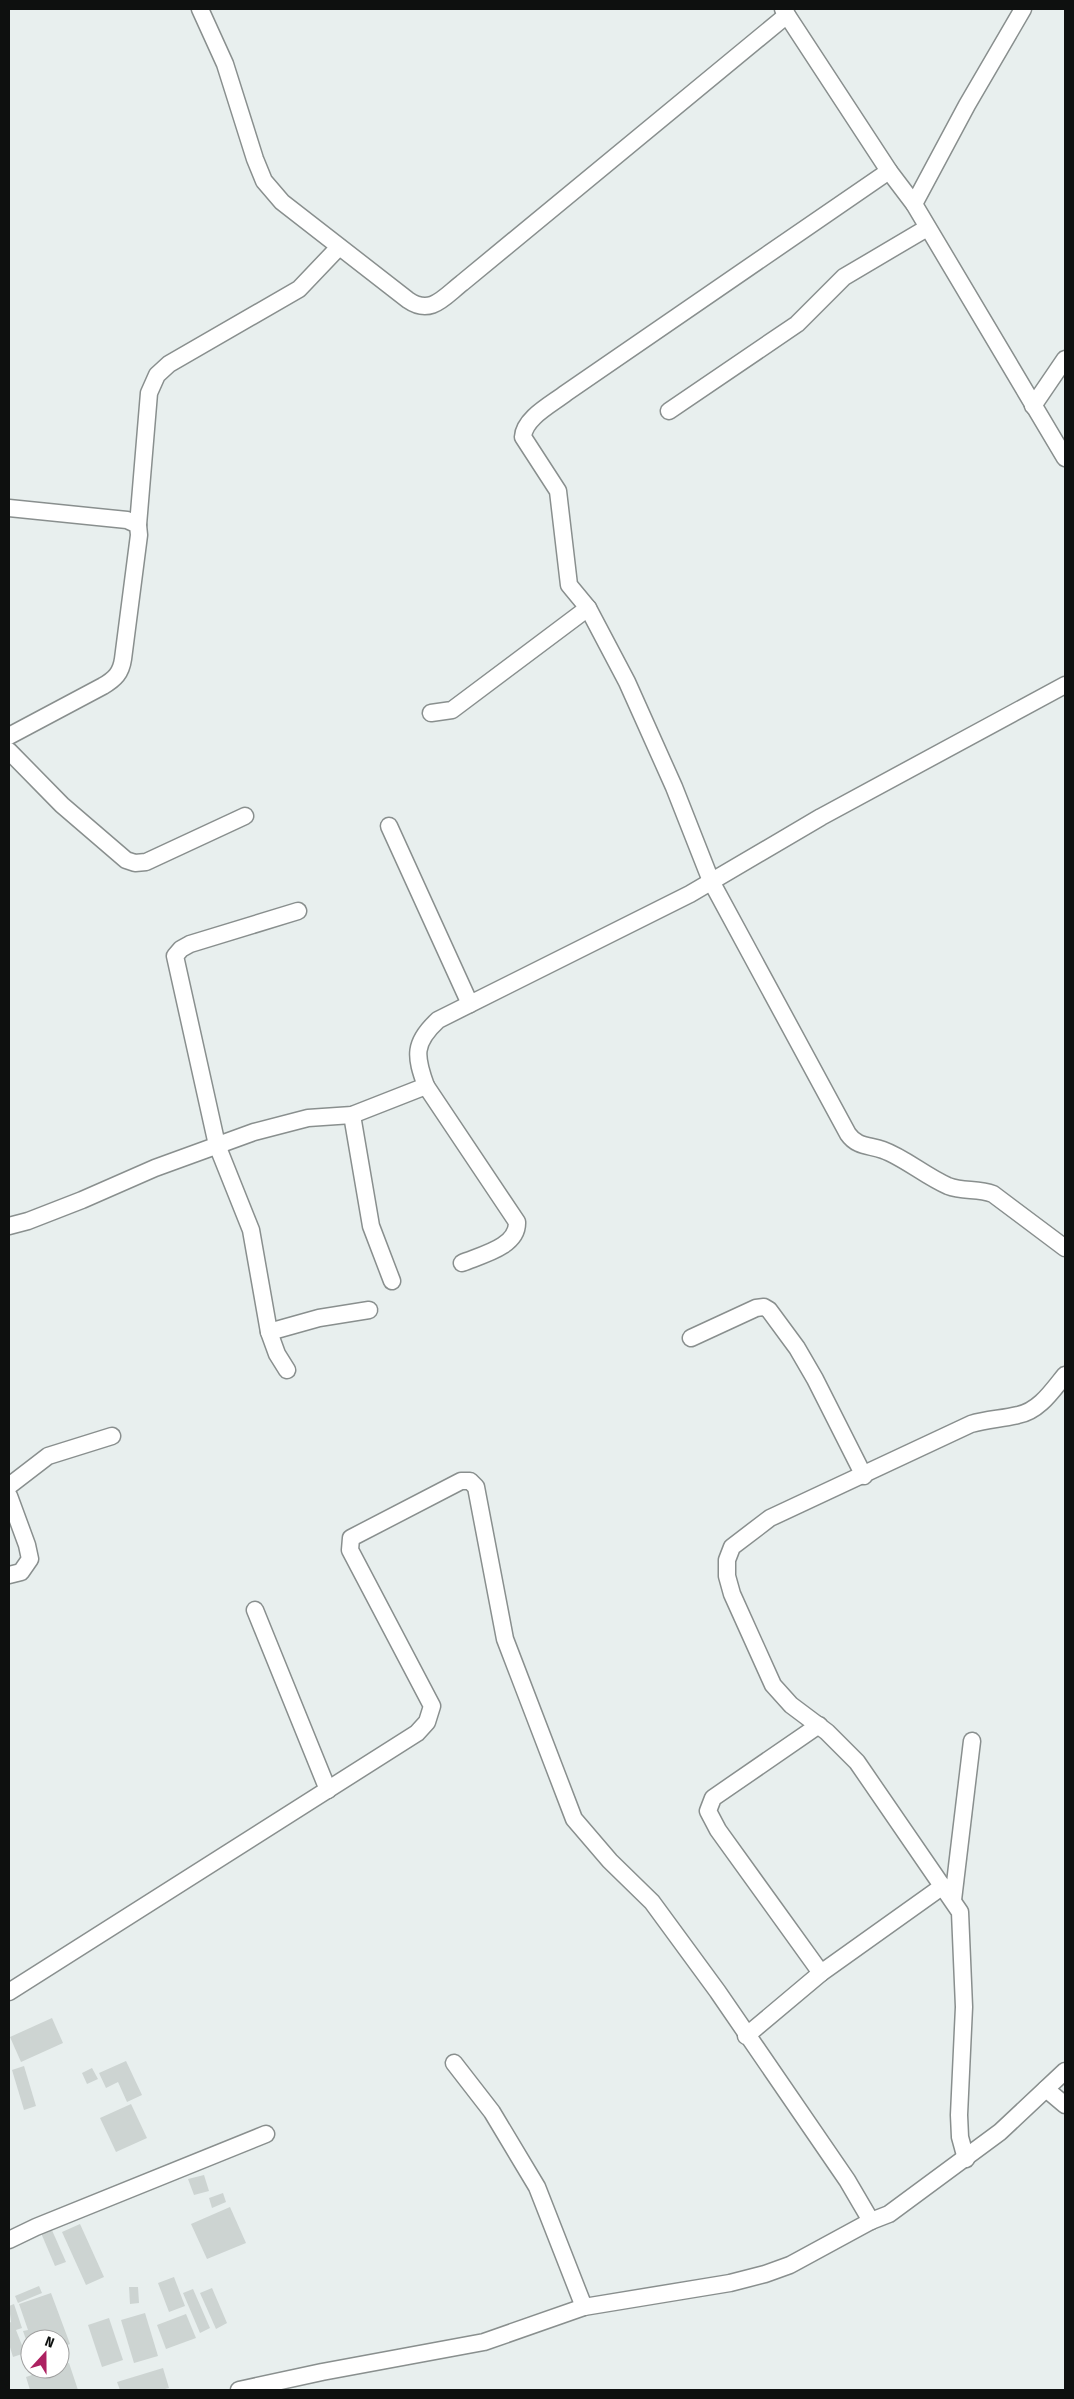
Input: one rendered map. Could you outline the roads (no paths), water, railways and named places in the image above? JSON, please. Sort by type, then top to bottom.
[{"type":"street","points":[[200,9],[225,64],[255,160],[264,181],[282,202],[339,247],[416,305],[428,307],[435,304],[785,12],[889,171],[914,204],[1065,458]]},
{"type":"street","points":[[914,204],[967,105],[1023,9]]},
{"type":"street","points":[[889,171],[566,393],[532,419],[524,429],[524,441],[558,491],[569,585],[588,608],[631,691],[674,787],[711,881],[852,1140],[862,1145],[883,1150],[947,1186],[966,1190],[981,1190],[993,1194],[1065,1248]]},
{"type":"street","points":[[669,411],[797,324],[844,278],[927,228]]},
{"type":"street","points":[[9,736],[102,686],[115,678],[119,673],[123,659],[138,544],[149,393],[157,375],[169,364],[299,289],[339,247]]},
{"type":"street","points":[[1033,406],[1065,359]]},
{"type":"street","points":[[9,508],[120,519],[138,525]]},
{"type":"street","points":[[431,713],[452,710],[588,608]]},
{"type":"street","points":[[462,1264],[504,1245],[515,1234],[516,1222],[426,1086],[417,1056],[422,1037],[438,1020],[690,894],[821,817],[1065,685]]},
{"type":"street","points":[[9,751],[62,805],[126,860],[134,864],[146,862],[245,816]]},
{"type":"street","points":[[389,826],[470,1004]]},
{"type":"street","points":[[286,1370],[277,1354],[269,1332],[251,1230],[217,1145],[175,956],[181,948],[190,944],[298,911]]},
{"type":"street","points":[[9,1226],[28,1221],[82,1200],[217,1145],[308,1118],[352,1115],[426,1086]]},
{"type":"street","points":[[352,1115],[372,1226],[392,1282]]},
{"type":"street","points":[[691,1338],[756,1308],[764,1307],[769,1310],[797,1348],[815,1379],[864,1476]]},
{"type":"street","points":[[269,1332],[319,1318],[369,1310]]},
{"type":"street","points":[[966,2159],[960,2137],[959,2114],[964,2007],[962,1921],[960,1912],[857,1762],[819,1725],[782,1696],[766,1673],[732,1594],[727,1576],[727,1560],[732,1547],[770,1518],[864,1476],[971,1424],[987,1419],[1020,1415],[1034,1408],[1065,1375]]},
{"type":"street","points":[[9,1486],[48,1456],[112,1436]]},
{"type":"street","points":[[9,1992],[417,1733],[427,1722],[432,1706],[350,1550],[351,1538],[461,1481],[470,1481],[476,1486],[505,1639],[574,1819],[610,1861],[652,1902],[718,1992],[746,2036],[847,2180],[871,2221]]},
{"type":"street","points":[[9,1496],[28,1545],[30,1559],[25,1568],[18,1574],[9,1575]]},
{"type":"street","points":[[255,1610],[328,1790]]},
{"type":"street","points":[[819,1725],[713,1798],[708,1810],[718,1830],[821,1973]]},
{"type":"street","points":[[953,1900],[972,1741]]},
{"type":"street","points":[[746,2036],[821,1973],[942,1886]]},
{"type":"street","points":[[454,2062],[492,2112],[536,2187],[584,2307]]},
{"type":"street","points":[[239,2390],[322,2372],[484,2342],[584,2307],[730,2283],[790,2265],[871,2221],[889,2214],[966,2159],[1000,2132],[1065,2071]]},
{"type":"street","points":[[1046,2089],[1065,2106]]},
{"type":"street","points":[[9,2240],[36,2227],[266,2134]]}]
